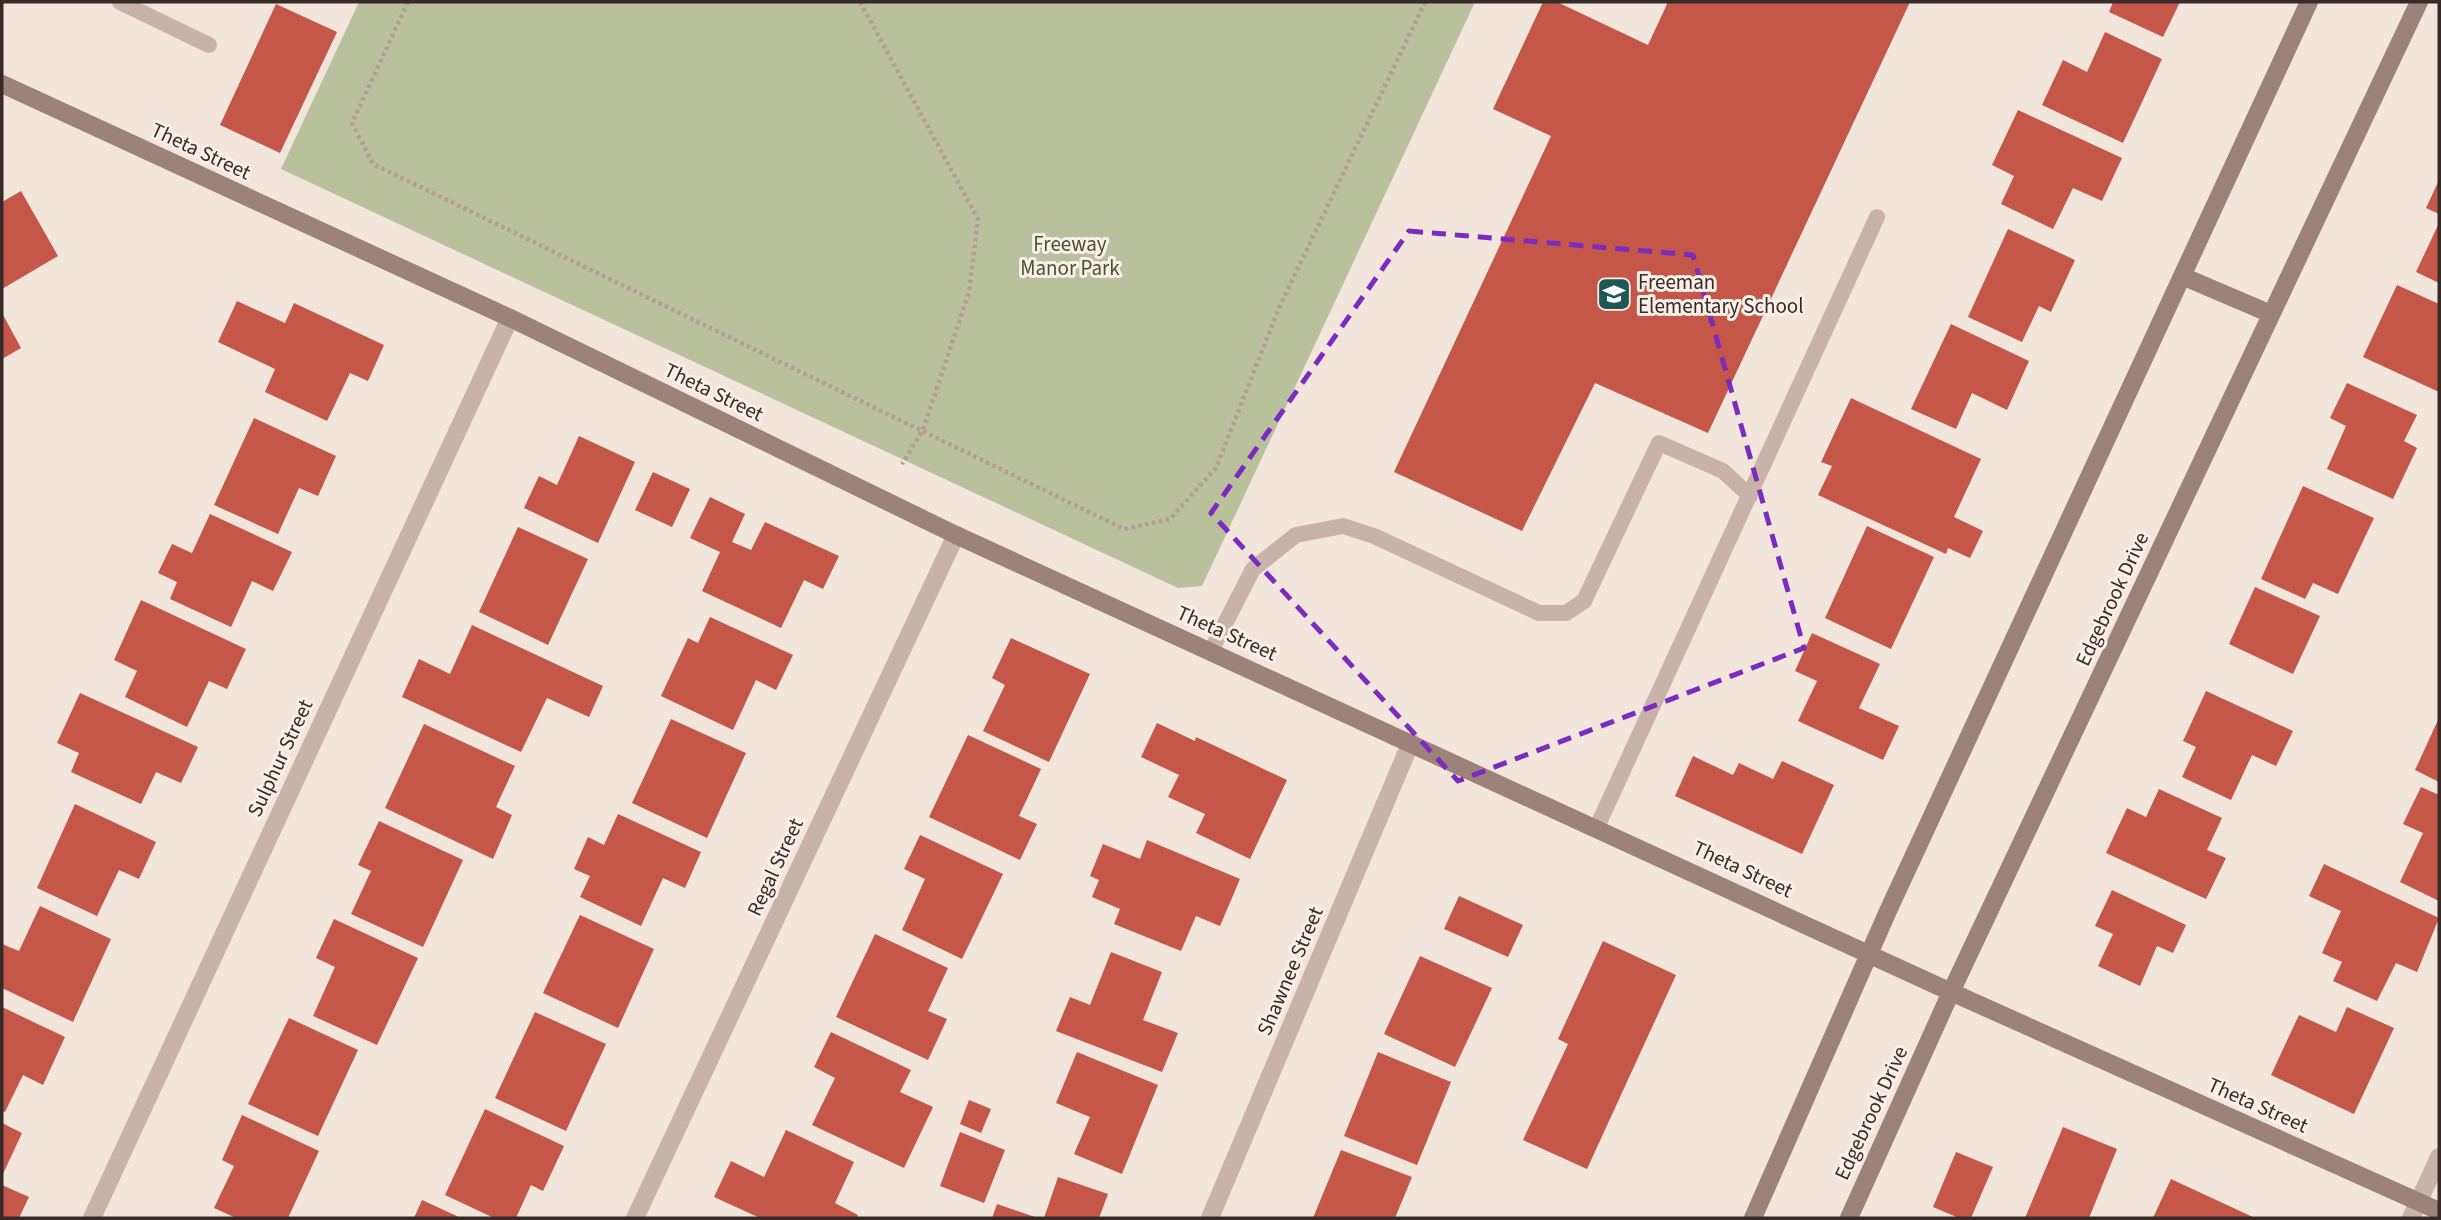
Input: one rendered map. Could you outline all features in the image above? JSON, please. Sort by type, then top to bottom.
[{"type":"main road","points":[[1753,1218],[1870,952],[2309,2]]},
{"type":"main road","name":"Edgebrook Drive","points":[[1849,1218],[1951,992],[2419,2]]},
{"type":"main road","name":"Theta Street","points":[[2,84],[510,318],[956,535],[1870,952],[2415,1210],[2439,1212]]},
{"type":"main road","points":[[2182,276],[2272,314]]},
{"type":"street","name":"Sulphur Street","points":[[92,1218],[510,318]]},
{"type":"street","name":"Regal Street","points":[[635,1218],[956,535]]},
{"type":"street","name":"Shawnee Street","points":[[1210,1218],[1411,742]]},
{"type":"street","points":[[2415,1210],[2439,1157]]},
{"type":"lane","points":[[120,2],[209,45]]},
{"type":"lane","points":[[1597,827],[1877,217]]},
{"type":"lane","points":[[1211,651],[1253,569],[1296,535],[1343,526],[1374,536],[1539,613],[1566,613],[1584,601],[1659,443],[1723,471],[1750,495]]},
{"type":"path","points":[[408,2],[352,123],[373,164],[1124,528],[1170,519],[1216,468],[1279,308],[1425,2]]},
{"type":"path","points":[[860,2],[978,219],[969,292],[923,430],[902,464]]},
{"type":"highlighted area","points":[[1409,231],[1693,255],[1804,648],[1458,781],[1211,513]]},
{"type":"green space","name":"Freeway Manor Park","points":[[359,2],[1475,2],[1202,586],[1178,588],[281,169]]},
{"type":"building","points":[[1543,2],[1557,2],[1648,45],[1668,2],[1910,2],[1708,433],[1595,383],[1522,531],[1394,472],[1551,136],[1493,109]]},
{"type":"building","points":[[2113,2],[2180,2],[2163,37],[2109,12]]},
{"type":"building","points":[[276,4],[337,32],[280,153],[220,125]]},
{"type":"building","points":[[2105,32],[2162,59],[2123,143],[2042,105],[2063,60],[2087,72]]},
{"type":"building","points":[[2018,110],[2122,158],[2102,201],[2073,188],[2053,229],[2001,204],[2014,176],[1992,165]]},
{"type":"building","points":[[2439,180],[2439,214],[2426,208]]},
{"type":"building","points":[[21,191],[58,256],[2,289],[2,202]]},
{"type":"building","points":[[2439,223],[2439,283],[2416,272]]},
{"type":"building","points":[[2008,229],[2075,260],[2051,312],[2039,306],[2022,342],[1968,317]]},
{"type":"building","points":[[2397,285],[2439,304],[2439,392],[2363,357]]},
{"type":"building","points":[[237,301],[285,323],[294,303],[384,345],[368,381],[350,373],[327,421],[265,392],[275,369],[218,342]]},
{"type":"building","points":[[2,313],[21,348],[2,359]]},
{"type":"building","points":[[1951,324],[2029,361],[2007,410],[1972,393],[1956,429],[1911,409]]},
{"type":"building","points":[[2347,383],[2417,415],[2404,441],[2417,448],[2393,499],[2327,469],[2346,426],[2330,418]]},
{"type":"building","points":[[1851,398],[1981,459],[1954,517],[1983,531],[1970,558],[1948,548],[1946,554],[1818,495],[1832,466],[1821,462]]},
{"type":"building","points":[[254,418],[336,456],[318,496],[299,488],[278,534],[214,505]]},
{"type":"building","points":[[579,436],[635,462],[598,543],[524,508],[539,476],[557,485]]},
{"type":"building","points":[[653,472],[690,489],[672,527],[635,510]]},
{"type":"building","points":[[2303,486],[2374,518],[2338,594],[2313,583],[2305,599],[2261,579]]},
{"type":"building","points":[[710,497],[745,514],[732,542],[751,550],[765,522],[839,556],[823,589],[804,580],[781,628],[702,591],[720,552],[690,538]]},
{"type":"building","points":[[210,514],[292,552],[273,591],[252,581],[231,627],[170,599],[177,582],[158,573],[172,544],[192,553]]},
{"type":"building","points":[[1867,526],[1934,557],[1891,649],[1825,618]]},
{"type":"building","points":[[518,527],[588,559],[548,645],[479,612]]},
{"type":"building","points":[[2255,587],[2320,616],[2293,674],[2229,644]]},
{"type":"building","points":[[141,600],[246,649],[227,689],[209,681],[187,727],[125,697],[137,671],[114,660]]},
{"type":"building","points":[[710,617],[793,655],[776,690],[756,680],[733,730],[661,696],[688,638],[698,643]]},
{"type":"building","points":[[472,625],[603,686],[589,717],[547,698],[521,752],[402,697],[419,659],[450,674]]},
{"type":"building","points":[[1812,633],[1880,664],[1859,708],[1899,726],[1883,760],[1798,721],[1817,681],[1795,671]]},
{"type":"building","points":[[1011,638],[1090,674],[1049,762],[983,731],[1005,685],[992,678]]},
{"type":"building","points":[[2206,691],[2293,731],[2276,766],[2252,755],[2231,800],[2182,777],[2196,747],[2183,741]]},
{"type":"building","points":[[80,693],[198,747],[181,783],[156,772],[141,804],[71,772],[79,753],[57,743]]},
{"type":"building","points":[[2439,718],[2439,782],[2415,770]]},
{"type":"building","points":[[671,719],[746,753],[707,838],[632,803]]},
{"type":"building","points":[[1157,723],[1195,741],[1196,737],[1287,780],[1250,859],[1196,833],[1205,814],[1168,797],[1179,775],[1141,757]]},
{"type":"building","points":[[424,724],[515,766],[496,807],[512,815],[493,859],[385,808]]},
{"type":"building","points":[[968,735],[1041,769],[1019,816],[1037,824],[1020,860],[929,817]]},
{"type":"building","points":[[1693,756],[1733,775],[1739,763],[1773,779],[1782,761],[1834,785],[1802,854],[1675,796]]},
{"type":"building","points":[[2421,787],[2439,795],[2439,901],[2400,882],[2423,833],[2403,824]]},
{"type":"building","points":[[2159,789],[2222,818],[2207,850],[2226,858],[2206,899],[2106,853],[2127,808],[2146,817]]},
{"type":"building","points":[[75,804],[156,842],[139,879],[119,870],[97,916],[37,888]]},
{"type":"building","points":[[618,814],[701,852],[685,888],[663,878],[641,926],[580,897],[590,876],[574,869],[588,837],[604,845]]},
{"type":"building","points":[[379,821],[463,860],[423,947],[351,914],[371,871],[358,865]]},
{"type":"building","points":[[920,835],[1003,874],[962,959],[902,930],[925,879],[904,869]]},
{"type":"building","points":[[1147,840],[1240,879],[1220,926],[1196,916],[1181,951],[1114,924],[1120,909],[1092,897],[1099,880],[1090,876],[1103,844],[1140,859]]},
{"type":"building","points":[[2324,864],[2439,918],[2417,972],[2396,963],[2377,1001],[2333,981],[2342,962],[2322,953],[2341,911],[2309,896]]},
{"type":"building","points":[[2112,890],[2186,925],[2173,953],[2157,946],[2140,986],[2098,966],[2113,934],[2095,926]]},
{"type":"building","points":[[1459,896],[1523,925],[1508,957],[1444,929]]},
{"type":"building","points":[[40,906],[111,939],[73,1022],[2,988],[2,944],[19,951]]},
{"type":"building","points":[[580,915],[654,949],[618,1028],[543,993]]},
{"type":"building","points":[[334,919],[418,958],[377,1045],[313,1016],[335,967],[316,958]]},
{"type":"building","points":[[875,934],[948,968],[928,1011],[947,1019],[928,1060],[836,1017]]},
{"type":"building","points":[[1603,941],[1676,975],[1587,1169],[1523,1140],[1568,1044],[1558,1039]]},
{"type":"building","points":[[1111,952],[1162,972],[1143,1020],[1178,1033],[1162,1072],[1056,1031],[1070,997],[1090,1005]]},
{"type":"building","points":[[1420,956],[1492,988],[1455,1067],[1384,1034]]},
{"type":"building","points":[[2,1007],[65,1037],[43,1085],[23,1075],[5,1112],[2,1111]]},
{"type":"building","points":[[2347,1007],[2394,1028],[2354,1114],[2271,1075],[2299,1015],[2336,1032]]},
{"type":"building","points":[[535,1012],[606,1044],[566,1131],[495,1098]]},
{"type":"building","points":[[289,1018],[358,1050],[318,1136],[248,1104]]},
{"type":"building","points":[[831,1032],[911,1070],[900,1092],[933,1107],[904,1168],[812,1125],[835,1078],[814,1067]]},
{"type":"building","points":[[1077,1052],[1158,1085],[1122,1174],[1074,1154],[1090,1117],[1056,1103]]},
{"type":"building","points":[[1378,1052],[1451,1082],[1417,1165],[1344,1136]]},
{"type":"building","points":[[969,1100],[991,1109],[981,1133],[960,1124]]},
{"type":"building","points":[[485,1109],[564,1146],[543,1191],[531,1185],[516,1218],[494,1218],[445,1195]]},
{"type":"building","points":[[242,1115],[319,1151],[288,1218],[236,1218],[214,1208],[234,1166],[222,1160]]},
{"type":"building","points":[[2,1123],[22,1133],[2,1176]]},
{"type":"building","points":[[2063,1127],[2117,1149],[2089,1218],[2025,1218]]},
{"type":"building","points":[[786,1130],[854,1162],[835,1203],[858,1215],[857,1218],[760,1218],[714,1197],[731,1161],[764,1177]]},
{"type":"building","points":[[960,1132],[1005,1150],[984,1203],[940,1186]]},
{"type":"building","points":[[1341,1150],[1412,1177],[1395,1218],[1313,1218]]},
{"type":"building","points":[[1956,1152],[1993,1167],[1971,1218],[1959,1218],[1933,1207]]},
{"type":"building","points":[[1058,1177],[1108,1194],[1099,1218],[1044,1218]]},
{"type":"building","points":[[2171,1179],[2255,1218],[2153,1218]]},
{"type":"building","points":[[2,1185],[29,1197],[19,1218],[2,1218]]},
{"type":"building","points":[[422,1200],[461,1218],[414,1218]]},
{"type":"building","points":[[997,1204],[1038,1218],[992,1218]]},
{"type":"place","name":"Freeman Elementary School","points":[[1614,294]]}]
